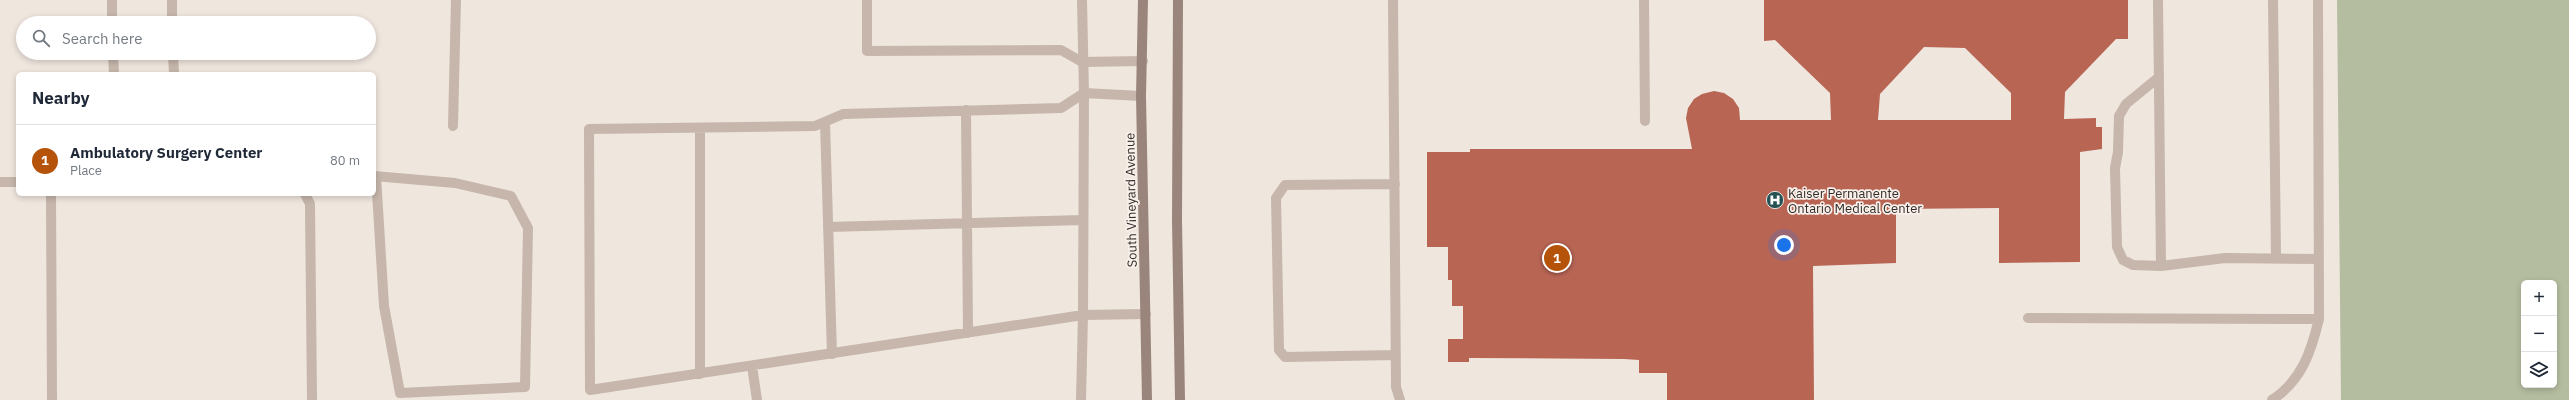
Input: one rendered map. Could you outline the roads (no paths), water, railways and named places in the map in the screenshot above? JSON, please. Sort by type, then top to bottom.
[{"type":"main road","name":"South Vineyard Avenue","points":[[1142,0],[1141,96],[1147,400]]},
{"type":"main road","points":[[1178,0],[1177,220],[1180,400]]},
{"type":"lane","points":[[112,0],[112,16]]},
{"type":"lane","points":[[172,0],[172,16]]},
{"type":"lane","points":[[453,126],[456,0]]},
{"type":"lane","points":[[867,0],[867,51],[1061,50],[1082,62],[1142,61]]},
{"type":"lane","points":[[1081,400],[1084,93],[1082,62],[1082,0]]},
{"type":"lane","points":[[1393,0],[1396,387],[1400,400]]},
{"type":"lane","points":[[1644,0],[1645,121]]},
{"type":"lane","points":[[2158,0],[2161,266]]},
{"type":"lane","points":[[2273,0],[2276,258]]},
{"type":"lane","points":[[2272,400],[2293,384],[2304,365],[2319,319],[2318,0]]},
{"type":"lane","points":[[113,60],[114,72]]},
{"type":"lane","points":[[173,60],[174,72]]},
{"type":"lane","points":[[2159,77],[2126,104],[2119,116],[2118,152],[2115,168],[2117,247],[2123,260],[2133,265],[2161,266],[2225,258],[2319,259]]},
{"type":"lane","points":[[1141,96],[1084,93],[1061,108],[843,114],[815,126],[589,129],[590,390],[1083,316],[1146,314]]},
{"type":"lane","points":[[966,110],[968,333]]},
{"type":"lane","points":[[825,122],[832,354]]},
{"type":"lane","points":[[700,128],[700,374]]},
{"type":"lane","points":[[376,176],[455,183],[511,196],[528,228],[525,387],[400,393],[384,306],[376,190]]},
{"type":"lane","points":[[0,182],[16,182]]},
{"type":"lane","points":[[1394,184],[1285,185],[1276,198],[1279,350],[1285,357],[1396,355]]},
{"type":"lane","points":[[51,196],[52,400]]},
{"type":"lane","points":[[306,196],[310,204],[312,400]]},
{"type":"lane","points":[[828,227],[1083,220]]},
{"type":"lane","points":[[2028,318],[2319,319]]},
{"type":"lane","points":[[752,366],[757,400]]},
{"type":"place","name":"Kaiser Permanente Ontario Medical Center","points":[[1775,200]]},
{"type":"place","name":"Ambulatory Surgery Center","points":[[1557,258]]}]
